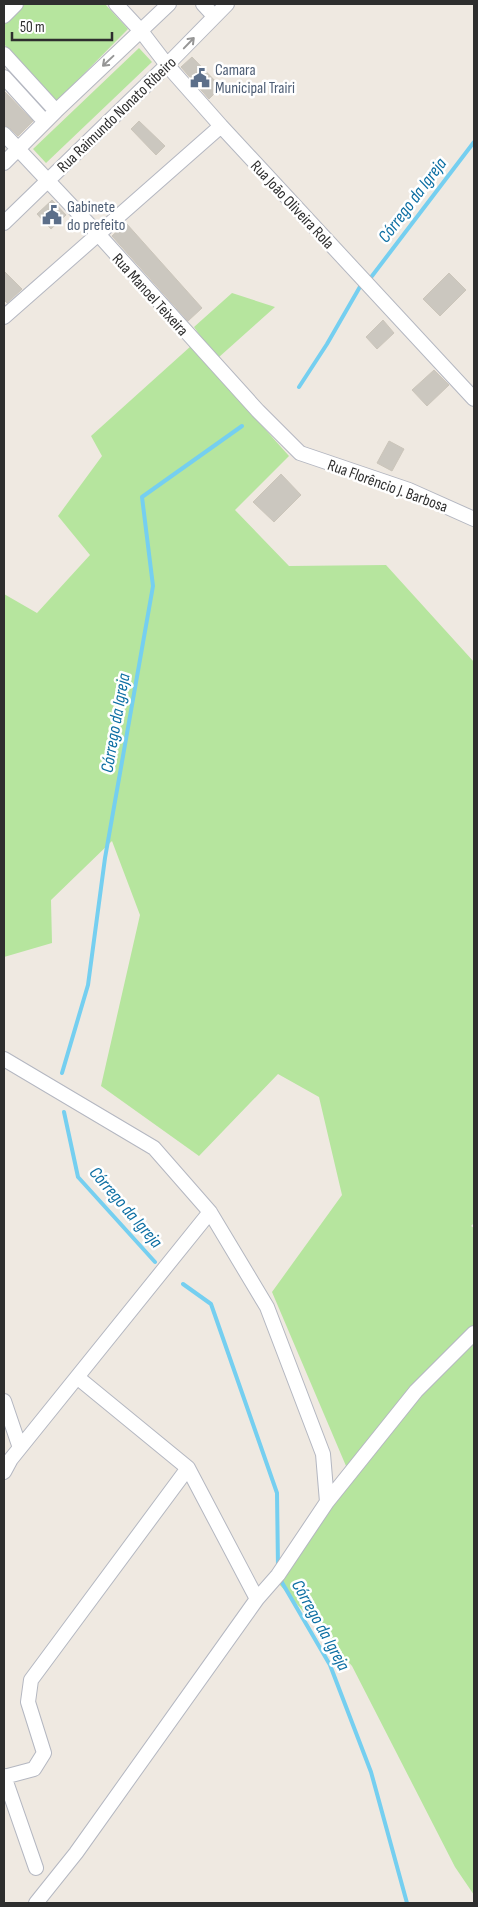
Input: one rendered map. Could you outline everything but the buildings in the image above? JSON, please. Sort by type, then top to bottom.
[{"type":"street","points":[[4,16],[16,4]]},
{"type":"street","name":"Rua João Oliveira Rola","points":[[116,4],[167,66],[221,126],[474,400]]},
{"type":"street","points":[[4,163],[169,4]]},
{"type":"street","points":[[203,4],[214,16]]},
{"type":"street","name":"Rua Raimundo Nonato Ribeiro","points":[[4,223],[167,66],[227,4]]},
{"type":"street","points":[[4,54],[56,111]]},
{"type":"street","points":[[21,73],[6,83],[45,122]]},
{"type":"street","points":[[4,317],[221,126]]},
{"type":"street","name":"Rua Manoel Teixeira","points":[[4,134],[98,234],[232,383],[300,453]]},
{"type":"street","name":"Rua Florêncio J. Barbosa","points":[[300,453],[409,490],[474,519]]},
{"type":"street","points":[[4,1059],[154,1148],[210,1212],[267,1307],[323,1454],[328,1502]]},
{"type":"street","points":[[4,1472],[7,1459],[20,1448],[210,1212]]},
{"type":"street","points":[[36,1903],[76,1853],[257,1599],[278,1575],[328,1502],[416,1391],[474,1332]]},
{"type":"street","points":[[76,1377],[188,1468],[257,1599]]},
{"type":"street","points":[[4,1401],[20,1448]]},
{"type":"street","points":[[36,1868],[4,1776],[34,1769],[44,1753],[28,1702],[31,1680],[188,1468]]},
{"type":"green space","points":[[25,4],[105,4],[128,29],[55,103],[4,44],[4,24]]},
{"type":"green space","points":[[139,48],[152,62],[46,163],[33,149]]},
{"type":"green space","points":[[232,293],[275,307],[209,366],[289,456],[235,510],[289,566],[386,565],[474,662],[474,1223],[471,1226],[474,1228],[474,1895],[455,1867],[352,1666],[279,1584],[349,1473],[272,1292],[342,1195],[319,1097],[278,1074],[199,1156],[101,1086],[140,915],[112,841],[51,900],[52,943],[4,957],[4,594],[37,613],[90,555],[58,516],[102,456],[91,436],[201,337],[194,327]]},
{"type":"waterway","name":"Córrego da Igreja","points":[[372,276],[474,142]]},
{"type":"waterway","name":"Córrego da Igreja","points":[[299,387],[327,344],[361,285]]},
{"type":"waterway","name":"Córrego da Igreja","points":[[62,1073],[88,985],[105,858],[153,586],[142,497],[242,426]]},
{"type":"waterway","name":"Córrego da Igreja","points":[[64,1112],[78,1177],[155,1262]]},
{"type":"waterway","name":"Córrego da Igreja","points":[[183,1284],[211,1304],[277,1493],[278,1567]]},
{"type":"waterway","name":"Córrego da Igreja","points":[[280,1579],[330,1665],[371,1772],[407,1903]]},
{"type":"place","name":"Camara Municipal Trairi","points":[[200,78]]},
{"type":"place","name":"Gabinete do prefeito","points":[[52,215]]}]
